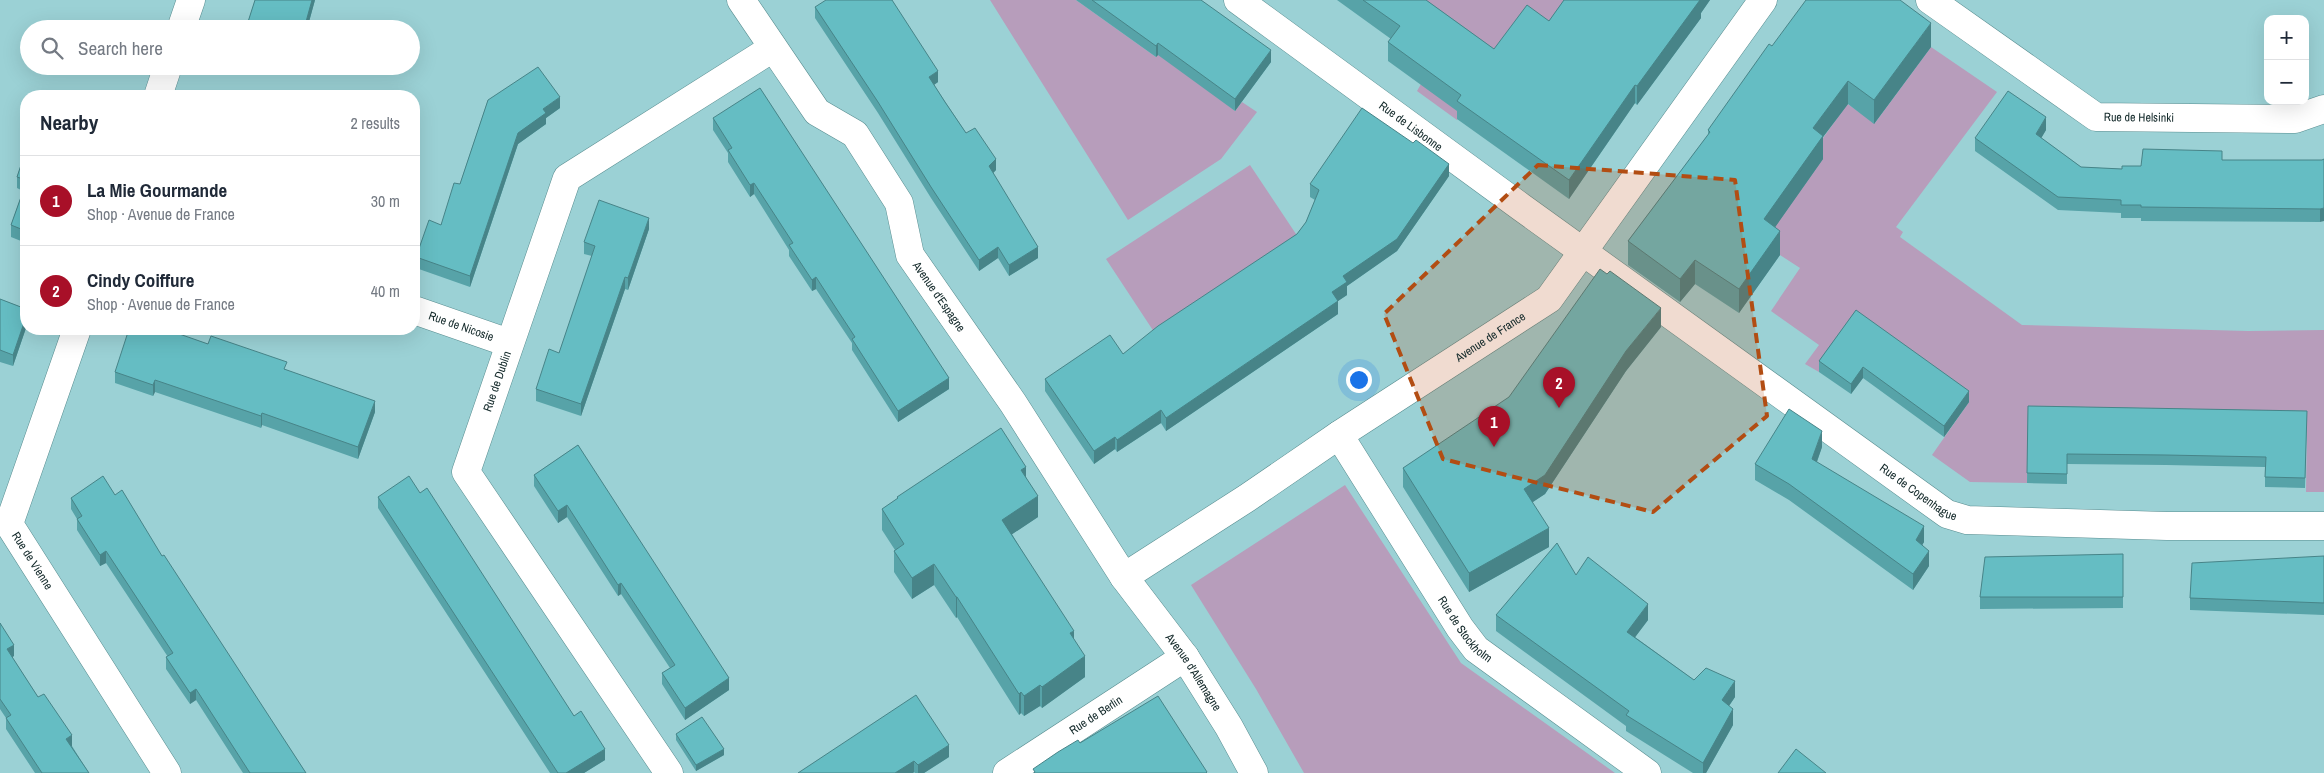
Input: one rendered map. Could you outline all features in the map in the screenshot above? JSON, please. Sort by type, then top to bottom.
[{"type":"street","points":[[184,20],[191,0]]},
{"type":"street","name":"Rue de Lisbonne","points":[[1238,0],[1583,252]]},
{"type":"street","name":"Avenue de France","points":[[1124,576],[1247,498],[1339,435],[1549,299],[1763,0]]},
{"type":"street","name":"Rue de Helsinki","points":[[1930,0],[2096,117],[2295,119],[2324,109]]},
{"type":"street","name":"Avenue d'Espagne","points":[[748,2],[773,48],[818,112],[855,134],[899,203],[910,255],[1013,403],[1124,576]]},
{"type":"street","name":"Rue de Dublin","points":[[669,773],[466,472],[566,178],[773,48]]},
{"type":"street","points":[[160,90],[165,75]]},
{"type":"street","name":"Rue de Copenhague","points":[[1583,252],[1947,514],[1967,520],[2167,526],[2324,526]]},
{"type":"street","name":"Rue de Nicosie","points":[[420,312],[509,343]]},
{"type":"street","name":"Rue de Vienne","points":[[75,335],[9,524],[167,773]]},
{"type":"street","name":"Rue de Stockholm","points":[[1339,435],[1460,628],[1476,649],[1647,773]]},
{"type":"street","name":"Avenue d'Allemagne","points":[[1124,576],[1185,657],[1229,727],[1254,773]]},
{"type":"street","name":"Rue de Berlin","points":[[1007,773],[1185,657]]},
{"type":"highlighted area","points":[[1538,165],[1735,180],[1767,416],[1653,512],[1443,459],[1384,314]]},
{"type":"shaded area","points":[[990,0],[1076,0],[1156,57],[1162,49],[1235,111],[1242,102],[1257,112],[1221,159],[1128,220]]},
{"type":"shaded area","points":[[1399,0],[1578,0],[1559,26],[1527,24],[1457,120],[1417,91],[1421,84]]},
{"type":"shaded area","points":[[1931,47],[1997,92],[1896,227],[1903,232],[1900,237],[2022,325],[2248,331],[2324,330],[2324,492],[2306,492],[2307,421],[2028,417],[2027,483],[1970,482],[1932,455],[1969,402],[1921,367],[1819,372],[1805,364],[1819,345],[1771,311],[1800,268],[1780,255],[1755,216],[1813,152],[1838,117],[1836,96],[1875,123]]},
{"type":"shaded area","points":[[1250,165],[1302,243],[1158,338],[1106,259]]},
{"type":"shaded area","points":[[1345,485],[1461,663],[1615,773],[1304,773],[1256,689],[1191,585]]},
{"type":"building","points":[[255,0],[312,0],[306,20],[249,20]]},
{"type":"building","points":[[826,0],[892,0],[938,71],[929,77],[945,102],[966,133],[975,128],[996,159],[989,166],[1038,247],[1009,265],[998,247],[979,260],[815,7]]},
{"type":"building","points":[[1092,0],[1201,0],[1271,50],[1235,99],[1158,43],[1156,46]]},
{"type":"building","points":[[1363,0],[1426,0],[1494,49],[1527,5],[1549,21],[1564,0],[1700,0],[1637,86],[1635,85],[1569,180],[1457,101],[1461,95],[1388,42],[1400,26]]},
{"type":"building","points":[[1806,0],[1900,0],[1931,23],[1874,100],[1848,81],[1813,128],[1823,136],[1764,219],[1780,231],[1739,289],[1695,260],[1680,279],[1628,241],[1710,132],[1708,130],[1769,44],[1772,46]]},
{"type":"building","points":[[538,67],[560,97],[543,109],[546,113],[518,133],[470,276],[420,258],[420,246],[429,220],[441,225],[454,183],[460,184],[488,100]]},
{"type":"building","points":[[760,88],[949,378],[898,411],[852,339],[855,337],[816,277],[812,280],[789,245],[793,243],[754,183],[750,185],[728,150],[732,148],[713,118]]},
{"type":"building","points":[[2008,91],[2046,117],[2036,134],[2081,167],[2122,169],[2122,166],[2141,166],[2143,149],[2222,151],[2222,160],[2324,159],[2324,208],[2141,207],[2141,205],[2121,205],[2121,200],[2058,197],[1975,138]]},
{"type":"building","points":[[1362,108],[1413,143],[1416,140],[1449,164],[1397,239],[1343,276],[1347,282],[1332,292],[1338,301],[1166,418],[1161,410],[1117,440],[1115,437],[1094,451],[1045,379],[1110,335],[1123,354],[1158,326],[1297,234],[1306,222],[1319,190],[1310,184]]},
{"type":"building","points":[[20,200],[20,229],[11,225]]},
{"type":"building","points":[[599,200],[649,218],[628,278],[625,277],[581,404],[536,389],[549,349],[559,353],[595,246],[584,242]]},
{"type":"building","points":[[1600,269],[1607,274],[1610,271],[1661,308],[1626,351],[1545,475],[1524,489],[1549,528],[1469,573],[1403,468],[1509,397]]},
{"type":"building","points":[[0,299],[20,307],[20,335],[13,355],[0,350]]},
{"type":"building","points":[[1856,310],[1969,391],[1944,426],[1863,367],[1851,384],[1819,361]]},
{"type":"building","points":[[127,335],[182,335],[208,344],[211,336],[287,362],[284,369],[375,401],[358,447],[262,413],[261,416],[155,380],[153,385],[115,372]]},
{"type":"building","points":[[2028,406],[2307,411],[2305,478],[2265,477],[2266,457],[2166,455],[2067,454],[2067,474],[2027,473]]},
{"type":"building","points":[[1789,409],[1822,431],[1812,459],[1924,526],[1916,540],[1929,551],[1913,574],[1789,484],[1755,464]]},
{"type":"building","points":[[1001,428],[1026,467],[1021,470],[1038,496],[1002,520],[1074,631],[1070,633],[1085,656],[1042,687],[1040,685],[1024,696],[1021,692],[1019,694],[934,564],[912,578],[894,551],[904,544],[882,509]]},
{"type":"building","points":[[578,445],[729,678],[685,708],[662,673],[675,665],[621,583],[618,585],[567,505],[558,511],[534,475]]},
{"type":"building","points":[[103,476],[115,495],[122,490],[162,556],[164,555],[306,773],[250,773],[196,689],[190,693],[166,657],[173,653],[106,551],[100,555],[77,519],[82,516],[71,498]]},
{"type":"building","points":[[409,476],[420,493],[427,488],[574,716],[581,711],[605,749],[566,773],[558,773],[378,497]]},
{"type":"building","points":[[1557,543],[1576,575],[1588,557],[1648,604],[1627,632],[1694,680],[1706,668],[1735,681],[1722,700],[1733,709],[1703,763],[1626,715],[1629,711],[1496,615]]},
{"type":"building","points":[[2123,554],[2123,597],[1980,597],[1985,557]]},
{"type":"building","points":[[2324,556],[2324,603],[2190,598],[2192,563]]},
{"type":"building","points":[[0,623],[14,645],[7,649],[38,697],[44,694],[72,735],[66,739],[89,773],[42,773],[6,718],[11,715],[0,699]]},
{"type":"building","points":[[916,695],[949,745],[918,765],[914,761],[895,773],[798,773]]},
{"type":"building","points":[[1158,696],[1206,773],[1034,773],[1033,769],[1058,752],[1078,740],[1080,743]]},
{"type":"building","points":[[702,717],[724,749],[696,765],[676,734]]},
{"type":"building","points":[[1796,749],[1826,773],[1778,773]]},
{"type":"place","name":"Cindy Coiffure","points":[[1559,408]]},
{"type":"place","name":"La Mie Gourmande","points":[[1494,447]]}]
